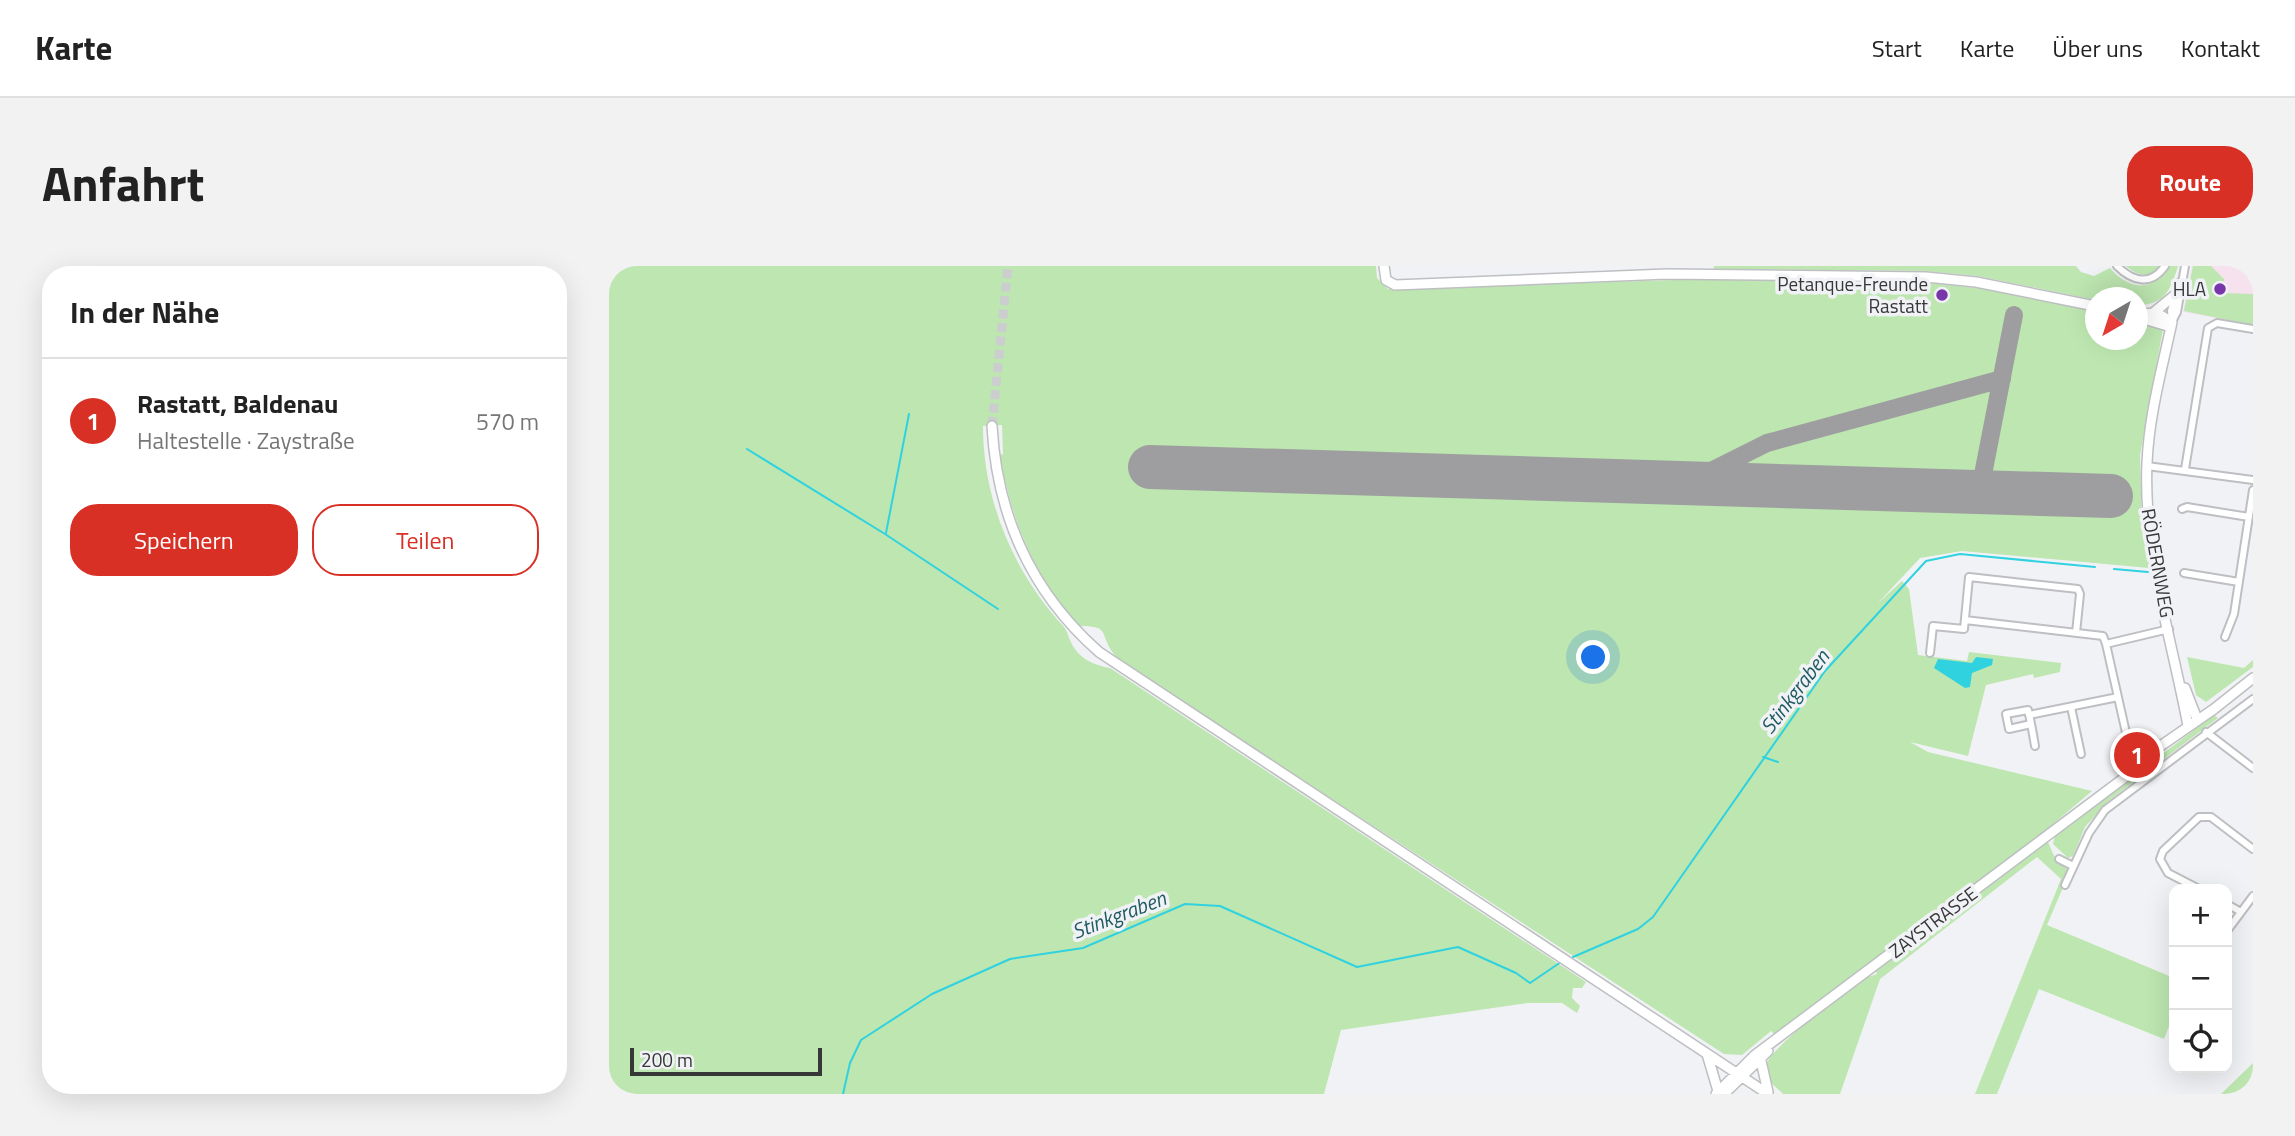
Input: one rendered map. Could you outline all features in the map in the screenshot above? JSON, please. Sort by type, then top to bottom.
[{"type":"street","points":[[1384,266],[1386,280],[1395,285],[1709,270],[1926,277],[1976,282],[2085,304]]},
{"type":"street","points":[[2117,266],[2133,278],[2147,280],[2159,275],[2165,266]]},
{"type":"street","name":"RÖDERNWEG","points":[[2184,268],[2175,295],[2149,430],[2147,466],[2150,537],[2181,680],[2188,726]]},
{"type":"street","name":"RÖDERNWEG","points":[[2171,325],[2177,312],[2184,268]]},
{"type":"street","points":[[2148,314],[2153,313],[2175,295]]},
{"type":"street","points":[[2153,313],[2171,325]]},
{"type":"street","points":[[2148,318],[2171,325]]},
{"type":"street","points":[[2185,469],[2207,328],[2217,323],[2253,328]]},
{"type":"street","points":[[992,426],[1000,490],[1017,543],[1054,604],[1099,652],[1768,1094]]},
{"type":"street","points":[[2147,466],[2253,480]]},
{"type":"street","points":[[2225,637],[2234,614],[2253,490]]},
{"type":"street","points":[[2182,509],[2187,507],[2249,517]]},
{"type":"street","points":[[2185,573],[2239,582]]},
{"type":"street","points":[[1930,653],[1933,626],[1964,629],[1969,577],[2078,589],[2080,594],[2076,633]]},
{"type":"street","points":[[1965,620],[2103,636],[2130,746]]},
{"type":"street","points":[[2106,643],[2169,629]]},
{"type":"street","name":"ZAYSTRASSE","points":[[1740,1074],[1774,1044],[2092,800],[2128,768],[2253,677]]},
{"type":"street","name":"RÖDERNWEG","points":[[2181,680],[2197,719]]},
{"type":"street","points":[[2029,715],[2119,697]]},
{"type":"street","points":[[2066,885],[2073,866],[2105,810],[2253,699]]},
{"type":"street","points":[[2071,707],[2081,754]]},
{"type":"street","points":[[2031,724],[2009,729],[2006,714],[2028,710],[2031,724],[2035,746]]},
{"type":"street","points":[[2206,732],[2253,768]]},
{"type":"street","points":[[2189,884],[2168,873],[2160,859],[2164,851],[2199,817],[2211,817],[2253,849]]},
{"type":"street","points":[[2059,859],[2073,866]]},
{"type":"street","points":[[2232,924],[2253,895]]},
{"type":"street","points":[[2232,907],[2241,912]]},
{"type":"street","name":"ZAYSTRASSE","points":[[1740,1074],[1761,1061],[1774,1044]]},
{"type":"street","points":[[1707,1052],[1719,1093],[1740,1074]]},
{"type":"street","points":[[1761,1061],[1768,1094]]},
{"type":"shaded area","name":"HLA","points":[[2192,266],[2253,266],[2253,325],[2183,312]]},
{"type":"green space","points":[[609,266],[1376,266],[1377,278],[1388,289],[1771,277],[1887,279],[1977,288],[2085,308],[2085,350],[2148,350],[2148,325],[2163,329],[2140,455],[2142,530],[2149,568],[1962,551],[1920,558],[1877,604],[1902,581],[1909,589],[1918,655],[1967,661],[1969,652],[2061,663],[2060,672],[2034,678],[2033,674],[1986,685],[1968,756],[1910,742],[1928,752],[2092,791],[2039,836],[1775,1035],[1771,1031],[1742,1055],[1724,1054],[1131,668],[1114,654],[1099,629],[1079,626],[1049,588],[1018,525],[1000,455],[1003,454],[1002,425],[983,426],[984,454],[995,508],[1016,559],[1046,606],[1065,629],[1074,648],[1092,663],[1110,668],[1586,982],[1582,988],[1573,988],[1572,998],[1580,1006],[1577,1013],[1562,1003],[1527,1003],[1341,1030],[1324,1094],[609,1094]]},
{"type":"green space","points":[[1714,266],[2076,266],[2081,272],[2094,276],[2110,268],[2125,281],[2141,285],[2155,281],[2168,266],[2178,266],[2169,289],[2160,299],[2148,304],[2148,287],[2085,287],[2085,298],[1978,276],[1926,271],[1714,269]]},
{"type":"green space","points":[[2126,266],[2159,266],[2151,273],[2143,274]]},
{"type":"green space","name":"HLA","points":[[2193,266],[2211,266],[2224,279],[2224,293],[2253,294],[2253,325],[2184,311]]},
{"type":"green space","points":[[2187,657],[2244,668],[2253,660],[2253,667],[2206,702],[2196,695]]},
{"type":"green space","points":[[2214,715],[2218,718],[2107,802],[2085,827],[2073,856],[2068,858],[2053,844],[2055,835]]},
{"type":"green space","points":[[2047,840],[2056,860],[2070,871],[2047,925],[2169,976],[2169,1026],[2164,1039],[2039,989],[1997,1094],[1975,1094],[2061,879],[2037,857],[1880,979],[1840,1094],[1783,1094],[1766,1076],[1765,1068],[1769,1059],[1793,1034],[1826,1007],[1865,978],[1877,974],[1875,969]]},
{"type":"green space","points":[[2253,1063],[2253,1094],[2221,1094]]},
{"type":"water","points":[[1976,657],[1993,659],[1992,665],[1972,673],[1970,687],[1965,688],[1934,668],[1938,659],[1972,663]]},
{"type":"waterway","points":[[886,533],[909,414]]},
{"type":"waterway","points":[[747,449],[885,534],[998,609]]},
{"type":"waterway","name":"Stinkgraben","points":[[1573,957],[1638,929],[1653,917],[1825,671],[1926,561],[1960,554],[2095,567]]},
{"type":"waterway","name":"Stinkgraben","points":[[2114,569],[2148,572]]},
{"type":"waterway","points":[[1763,757],[1778,762]]},
{"type":"waterway","name":"Stinkgraben","points":[[843,1094],[850,1063],[861,1040],[932,994],[1010,959],[1083,948],[1185,904],[1220,906],[1357,967],[1458,947],[1516,973],[1530,983],[1561,962]]},
{"type":"taxiway","points":[[1980,490],[2014,315]]},
{"type":"taxiway","points":[[1689,482],[1767,443],[2002,379]]},
{"type":"runway","points":[[1150,467],[2111,496]]},
{"type":"tunnel","points":[[992,426],[1008,266]]},
{"type":"place","name":"HLA","points":[[2220,289]]},
{"type":"place","name":"Petanque-Freunde Rastatt","points":[[1942,295]]},
{"type":"place","name":"Rastatt, Baldenau","points":[[2137,755]]}]
